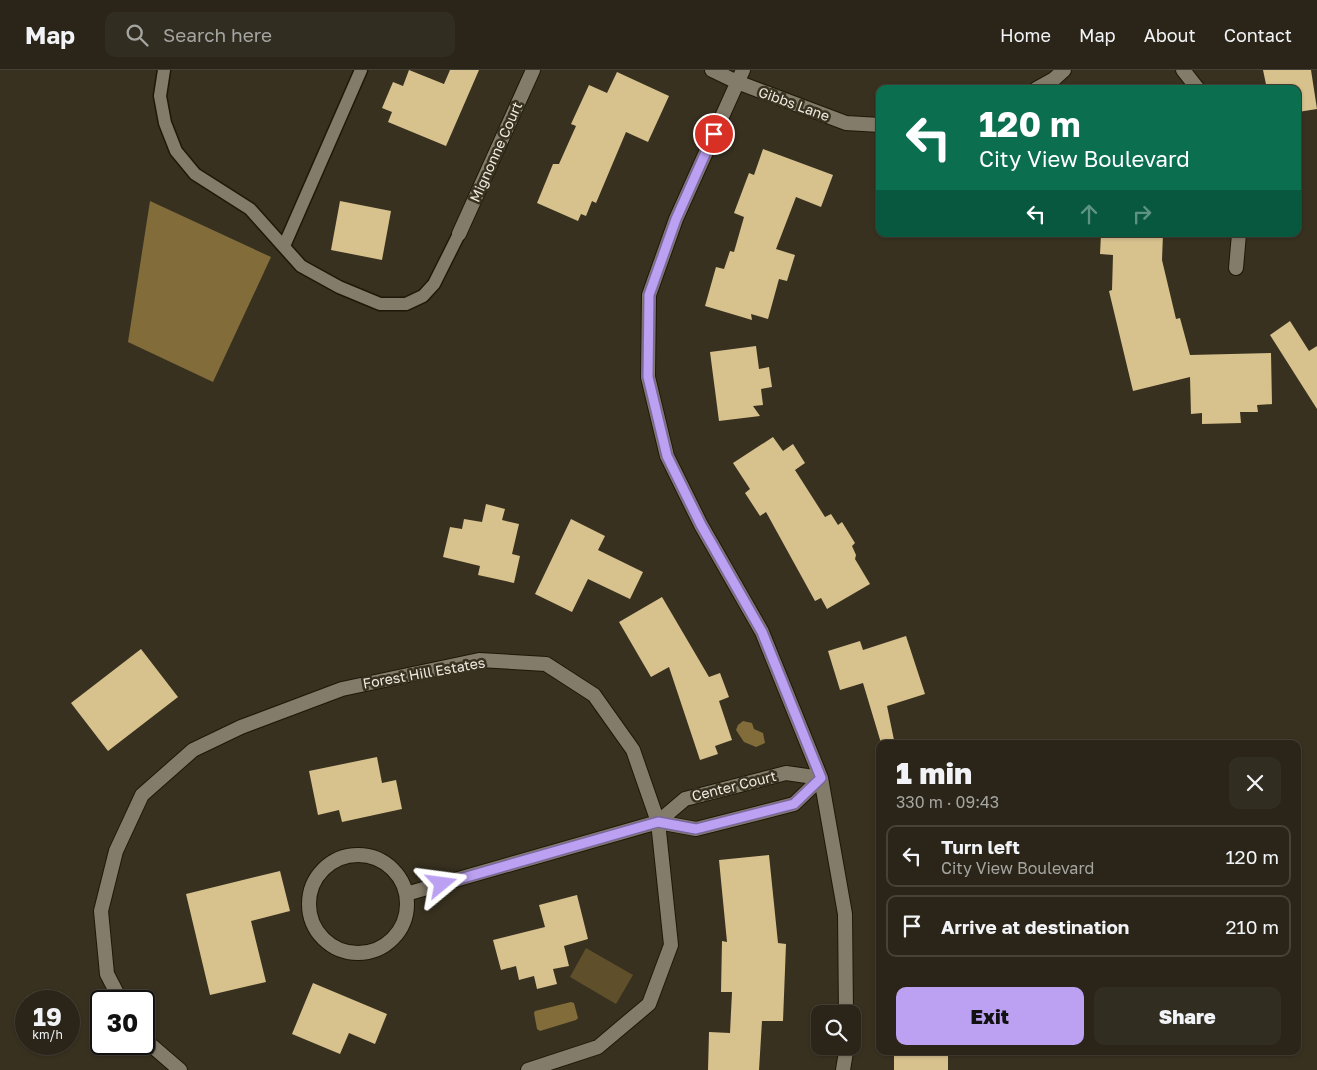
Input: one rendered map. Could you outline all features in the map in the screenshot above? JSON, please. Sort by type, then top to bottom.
[{"type":"street","name":"Mignonne Court","points":[[459,234],[533,70]]},
{"type":"street","name":"Gibbs Lane","points":[[712,70],[740,76],[846,123],[876,125]]},
{"type":"street","points":[[1043,85],[1064,70]]},
{"type":"street","points":[[1183,70],[1195,85]]},
{"type":"street","points":[[740,76],[676,219],[649,295],[648,377],[667,456],[701,525],[762,632],[821,778],[845,914],[846,1005]]},
{"type":"street","points":[[1236,268],[1239,237]]},
{"type":"street","name":"Forest Hill Estates","points":[[115,990],[107,974],[101,911],[116,851],[142,795],[193,750],[241,727],[342,689],[479,660],[546,664],[594,696],[633,750],[658,822],[670,945],[649,1004],[598,1048],[528,1070]]},
{"type":"street","name":"Center Court","points":[[406,894],[658,822],[685,799],[786,773],[821,778]]},
{"type":"street","name":"Center Court","points":[[658,822],[696,829],[794,804],[821,778]]},
{"type":"street","points":[[357,854],[374,857],[389,865],[400,878],[406,894],[407,909],[404,924],[395,937],[383,946],[369,952],[354,953],[346,951],[326,941],[316,929],[310,914],[310,896],[315,880],[326,867],[340,858],[357,854]]},
{"type":"street","points":[[155,1048],[180,1070]]},
{"type":"street","points":[[843,1070],[846,1055]]},
{"type":"lane","points":[[164,70],[160,96],[166,123],[176,151],[195,174],[250,209],[301,266],[339,286],[380,304],[406,304],[423,296],[434,284],[459,234]]},
{"type":"lane","points":[[284,246],[361,70]]},
{"type":"shaded area","points":[[150,201],[271,257],[213,382],[128,342]]},
{"type":"shaded area","points":[[743,721],[752,723],[754,729],[763,733],[765,743],[756,747],[744,742],[736,730]]},
{"type":"shaded area","points":[[586,948],[633,975],[616,1004],[570,977]]},
{"type":"shaded area","points":[[571,1002],[574,1003],[578,1018],[576,1020],[540,1031],[537,1029],[535,1011]]},
{"type":"building","points":[[409,70],[444,84],[450,70],[479,70],[446,146],[388,122],[392,112],[382,108],[393,82],[403,86]]},
{"type":"building","points":[[1263,70],[1311,70],[1317,109],[1301,112],[1301,85],[1266,85]]},
{"type":"building","points":[[617,72],[669,96],[648,142],[626,132],[596,203],[592,201],[586,216],[581,214],[578,221],[537,203],[553,164],[559,164],[576,126],[571,124],[589,85],[607,93]]},
{"type":"building","points":[[763,149],[833,175],[821,207],[796,197],[776,249],[795,255],[787,281],[779,279],[768,319],[751,314],[752,320],[705,306],[716,267],[724,269],[730,251],[734,252],[744,217],[734,213],[749,173],[754,175]]},
{"type":"building","points":[[340,201],[391,211],[382,260],[331,250]]},
{"type":"building","points":[[1101,237],[1163,237],[1162,260],[1176,319],[1180,318],[1190,355],[1271,353],[1272,404],[1257,405],[1258,412],[1240,412],[1241,423],[1202,424],[1202,413],[1191,414],[1190,377],[1133,391],[1109,291],[1112,290],[1113,255],[1100,254]]},
{"type":"building","points":[[1290,321],[1309,351],[1317,346],[1317,409],[1270,335]]},
{"type":"building","points":[[756,346],[759,369],[769,367],[772,387],[761,389],[763,405],[753,406],[760,416],[719,421],[710,352]]},
{"type":"building","points":[[773,437],[783,451],[793,444],[805,463],[795,470],[825,517],[831,514],[838,525],[842,522],[855,543],[852,546],[856,555],[855,559],[870,584],[827,609],[821,598],[815,601],[766,512],[760,516],[745,493],[750,489],[733,463]]},
{"type":"building","points":[[486,504],[505,509],[502,520],[519,524],[512,554],[520,556],[514,583],[478,575],[480,566],[443,557],[450,527],[462,529],[464,519],[482,522]]},
{"type":"building","points":[[571,519],[605,536],[598,550],[643,572],[630,599],[588,579],[572,612],[535,594]]},
{"type":"building","points":[[662,597],[709,677],[720,673],[729,697],[719,701],[732,740],[715,746],[718,754],[700,760],[669,667],[651,677],[619,622]]},
{"type":"building","points":[[906,636],[925,694],[887,706],[894,740],[880,740],[863,683],[840,690],[828,651],[860,641],[863,650]]},
{"type":"building","points":[[141,649],[178,697],[108,751],[71,703]]},
{"type":"building","points":[[377,757],[382,783],[396,780],[402,809],[342,822],[339,810],[318,815],[309,771]]},
{"type":"building","points":[[769,855],[778,943],[786,944],[783,1021],[762,1021],[759,1070],[708,1070],[709,1032],[730,1033],[732,992],[721,992],[722,941],[727,942],[719,860]]},
{"type":"building","points":[[280,871],[290,911],[251,921],[266,982],[210,995],[186,894]]},
{"type":"building","points":[[577,895],[588,939],[564,946],[569,966],[553,969],[557,984],[537,989],[534,976],[519,980],[516,966],[501,970],[493,940],[545,927],[539,905]]},
{"type":"building","points":[[313,983],[387,1014],[375,1044],[349,1033],[340,1054],[292,1034]]},
{"type":"building","points":[[894,1055],[948,1055],[948,1070],[894,1070]]},
{"type":"route","points":[[442,884],[658,822],[696,829],[794,804],[821,778],[762,632],[701,525],[667,456],[648,377],[649,295],[676,219],[714,134]]}]
